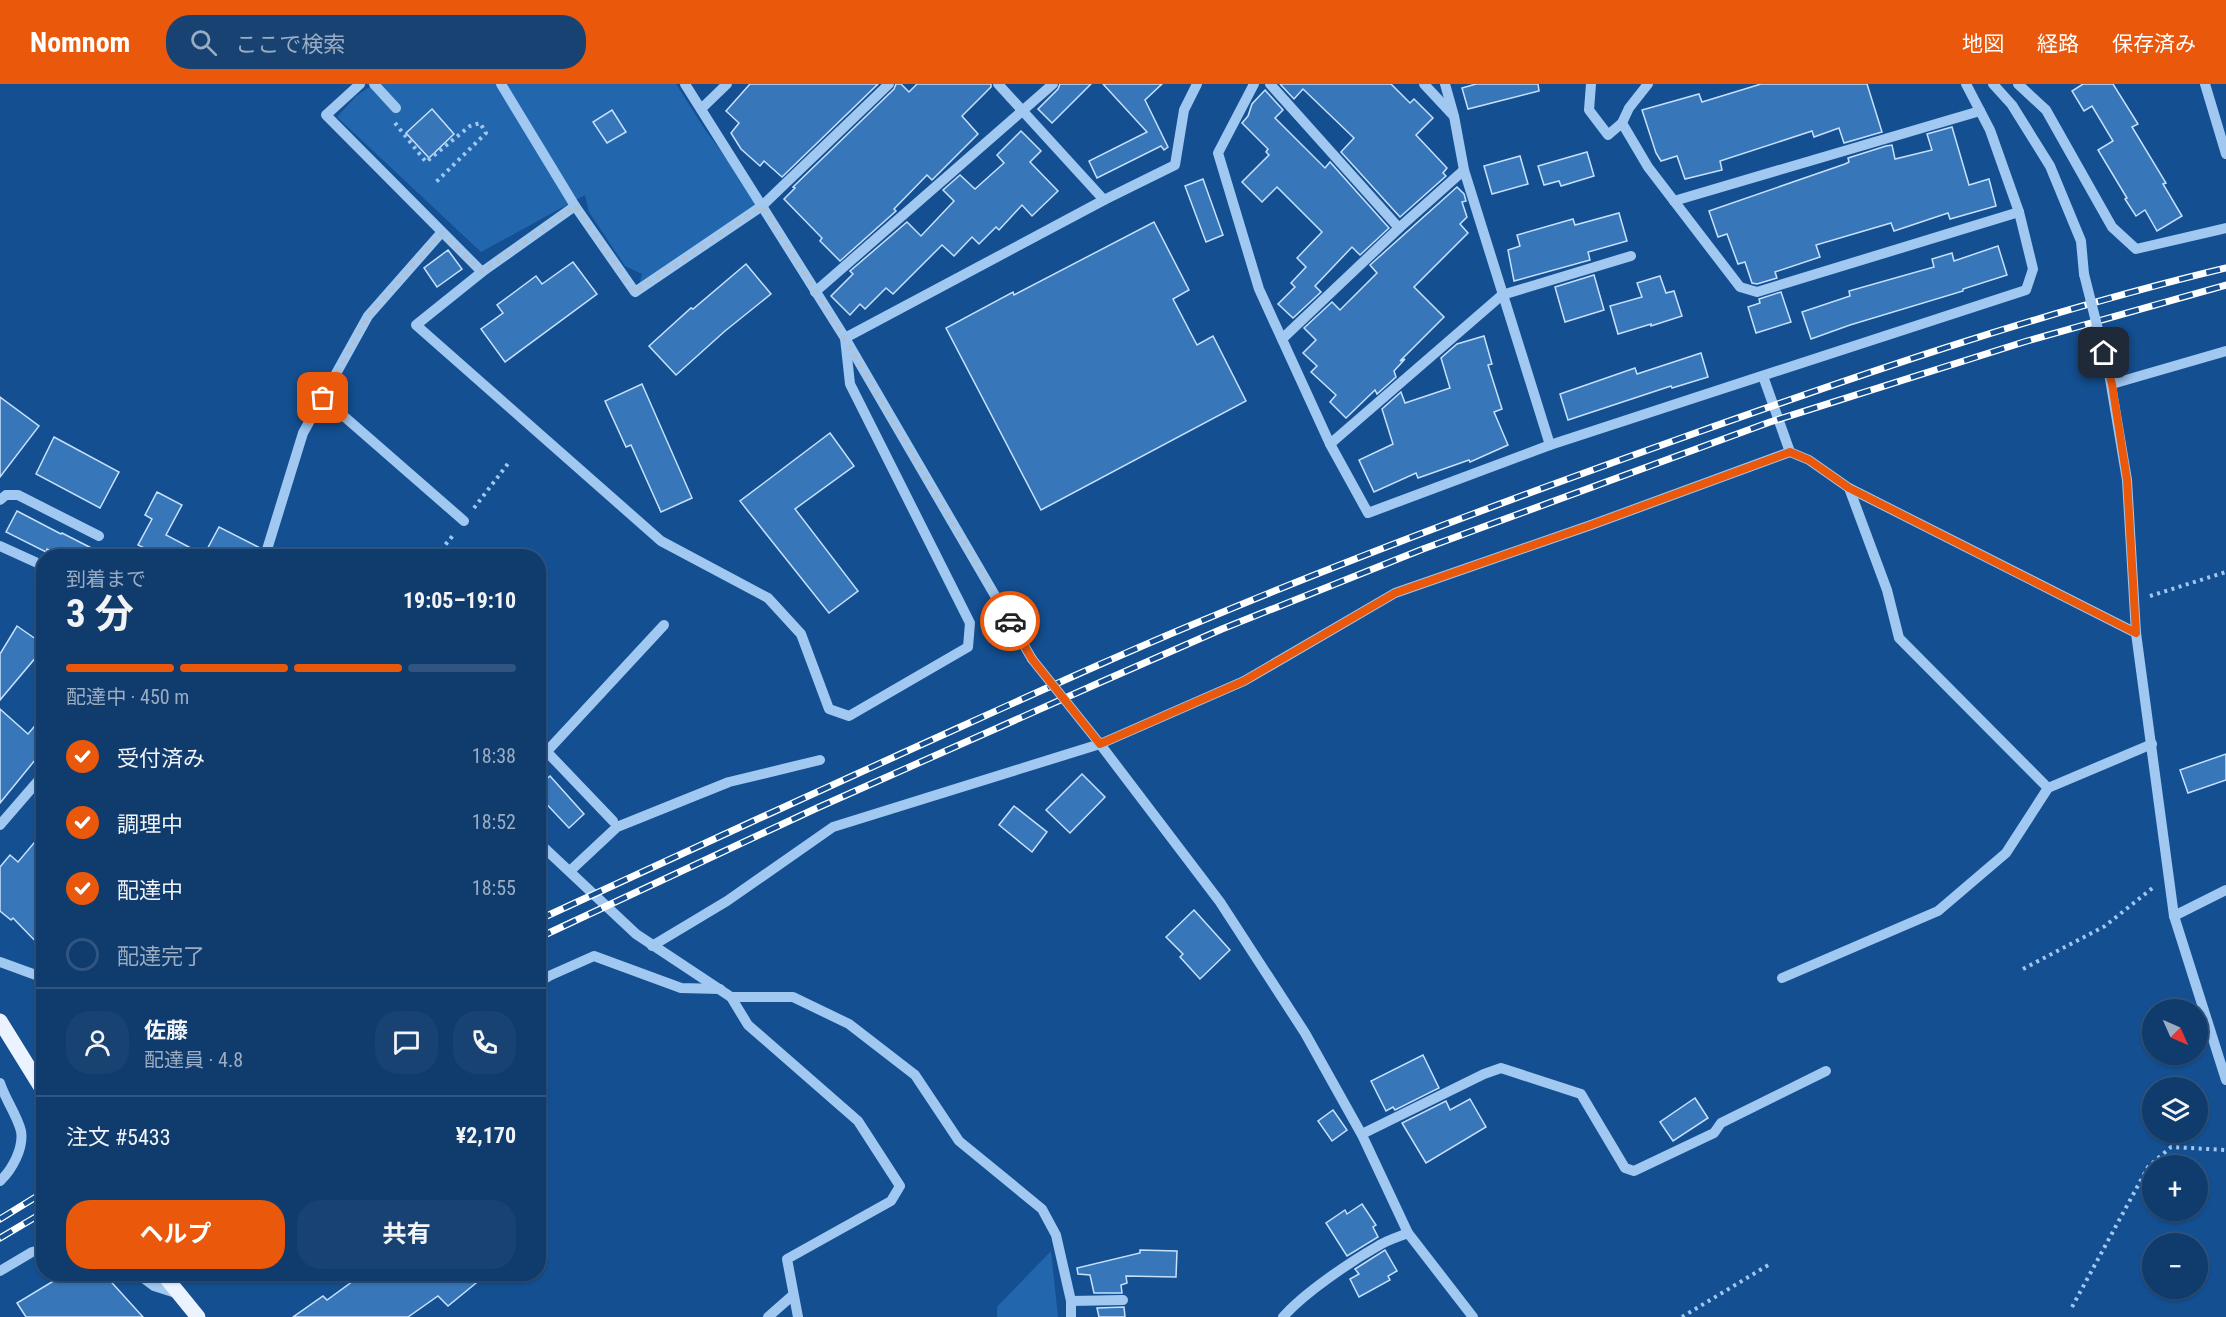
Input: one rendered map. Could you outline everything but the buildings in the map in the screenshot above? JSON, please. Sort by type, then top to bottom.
[{"type":"main road","points":[[0,1022],[36,1079]]},
{"type":"main road","points":[[169,1281],[198,1317]]},
{"type":"street","points":[[360,84],[326,116],[482,272]]},
{"type":"street","points":[[374,84],[396,108]]},
{"type":"street","points":[[501,84],[575,206],[634,292],[762,206],[889,84]]},
{"type":"street","points":[[685,84],[844,338],[1032,659],[1220,902],[1305,1033],[1362,1134],[1408,1233],[1473,1317]]},
{"type":"street","points":[[701,109],[728,84]]},
{"type":"street","points":[[998,84],[1104,200]]},
{"type":"street","points":[[815,292],[1053,84]]},
{"type":"street","points":[[844,338],[1104,200],[1175,165],[1184,110],[1197,84]]},
{"type":"street","points":[[1254,84],[1218,153],[1259,289],[1330,444],[1368,513],[1550,445],[2026,290],[2033,269],[2019,212],[1990,130],[1966,84]]},
{"type":"street","points":[[1270,84],[1399,228]]},
{"type":"street","points":[[1424,84],[1454,116]]},
{"type":"street","points":[[1445,84],[1454,116],[1464,170],[1550,445]]},
{"type":"street","points":[[1591,84],[1589,110],[1608,135],[1622,123],[1629,108],[1647,86],[1658,84]]},
{"type":"street","points":[[1993,84],[2012,105],[2050,166],[2081,241],[2084,274],[2112,384],[2127,480],[2136,633],[2152,744],[2167,876],[2174,916],[2226,1080]]},
{"type":"street","points":[[2018,84],[2046,110],[2112,227],[2136,249],[2226,228]]},
{"type":"street","points":[[2205,84],[2226,154]]},
{"type":"street","points":[[1674,201],[1980,111]]},
{"type":"street","points":[[1622,123],[1648,167],[1740,287],[1756,292],[2019,212]]},
{"type":"street","points":[[1282,339],[1464,170]]},
{"type":"street","points":[[575,206],[482,272],[416,325],[661,541],[768,598],[801,634],[829,709],[849,716],[968,647],[970,623],[850,384],[844,338]]},
{"type":"street","points":[[267,549],[303,433],[368,316],[441,233]]},
{"type":"street","points":[[1330,444],[1502,295],[1631,256]]},
{"type":"street","points":[[2112,384],[2226,351]]},
{"type":"street","points":[[1763,376],[1790,452]]},
{"type":"street","points":[[323,398],[464,521]]},
{"type":"street","points":[[652,946],[728,901],[833,827],[1100,744],[1244,681],[1395,593],[1591,525],[1790,452],[1809,460],[1849,488],[2136,633]]},
{"type":"street","points":[[1849,488],[1887,590],[1899,638],[2048,788]]},
{"type":"street","points":[[0,500],[6,495],[18,495],[99,536]]},
{"type":"street","points":[[0,546],[36,562]]},
{"type":"street","points":[[612,821],[547,752],[664,625]]},
{"type":"street","points":[[1782,978],[1938,911],[2006,853],[2048,788],[2152,744]]},
{"type":"street","points":[[570,871],[617,827],[729,782],[819,760]]},
{"type":"street","points":[[0,825],[36,783]]},
{"type":"street","points":[[546,849],[636,934],[731,997],[748,1025],[858,1121],[900,1186],[891,1201],[787,1259],[798,1317]]},
{"type":"street","points":[[2174,916],[2226,890]]},
{"type":"street","points":[[546,979],[594,956],[681,988],[720,989]]},
{"type":"street","points":[[0,962],[36,975]]},
{"type":"street","points":[[731,997],[794,997],[849,1024],[915,1075],[959,1141],[1042,1209],[1056,1235],[1071,1301],[1071,1317]]},
{"type":"street","points":[[1362,1134],[1484,1074],[1501,1068],[1581,1094],[1625,1168],[1634,1171],[1714,1134],[1721,1123],[1826,1071]]},
{"type":"street","points":[[0,1083],[21,1132],[18,1155],[0,1181]]},
{"type":"street","points":[[1283,1317],[1314,1290],[1379,1244],[1408,1233]]},
{"type":"street","points":[[0,1271],[36,1251]]},
{"type":"street","points":[[147,1281],[154,1287],[179,1294]]},
{"type":"street","points":[[768,1317],[793,1295]]},
{"type":"street","points":[[1071,1301],[1122,1300]]},
{"type":"path","points":[[396,108],[395,125],[426,162],[470,126],[480,123],[486,133],[434,184]]},
{"type":"path","points":[[2134,601],[2226,572]]},
{"type":"path","points":[[2023,969],[2106,926],[2167,876]]},
{"type":"path","points":[[2072,1307],[2148,1167],[2172,1147],[2226,1150]]},
{"type":"path","points":[[1682,1317],[1770,1264]]},
{"type":"shaded area","points":[[374,84],[676,84],[706,131],[762,206],[638,290],[642,274],[625,266],[589,212],[585,195],[481,252],[337,117],[356,96]]},
{"type":"shaded area","points":[[1051,1251],[1058,1317],[997,1317],[997,1307]]},
{"type":"railway","points":[[546,916],[1081,673],[1377,550],[1753,412],[1887,367],[2089,304],[2226,268]]},
{"type":"railway","points":[[546,934],[817,808],[1101,682],[1222,629],[1423,549],[1770,422],[2027,341],[2226,285]]},
{"type":"railway","points":[[0,1219],[36,1197]]},
{"type":"railway","points":[[0,1238],[36,1217]]},
{"type":"way so far","points":[[323,398],[368,316],[441,233],[482,272],[575,206],[634,292],[762,206],[844,338],[1010,621]]},
{"type":"route","points":[[1010,621],[1032,659],[1100,744],[1244,681],[1395,593],[1591,525],[1790,452],[1809,460],[1849,488],[2136,633],[2127,480],[2112,384],[2104,353]]}]
